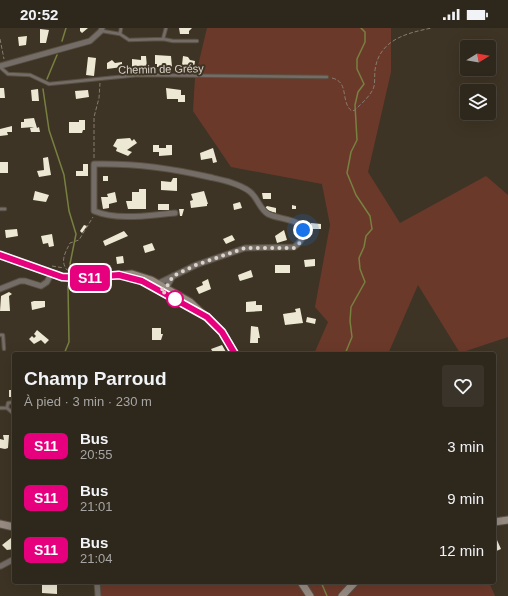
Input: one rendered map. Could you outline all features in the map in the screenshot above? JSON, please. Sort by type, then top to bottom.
[{"type":"main road","points":[[0,255],[50,274],[80,278],[119,275],[136,278],[162,287],[190,302],[207,317],[222,332],[235,352]]},
{"type":"main road","points":[[496,522],[508,520]]},
{"type":"main road","points":[[0,524],[12,527]]},
{"type":"main road","points":[[302,584],[310,596]]},
{"type":"main road","points":[[342,596],[353,584]]},
{"type":"street","points":[[2,66],[90,41],[102,30]]},
{"type":"street","points":[[162,287],[173,276],[196,265],[245,248],[294,248],[300,244],[303,237],[303,230],[297,223],[266,213],[250,191],[230,182],[178,170],[114,164],[94,164],[94,211],[105,215],[130,216],[175,213]]},
{"type":"street","points":[[0,289],[20,281],[41,286],[47,282],[50,274]]},
{"type":"street","points":[[0,566],[12,560]]},
{"type":"street","points":[[97,584],[98,596]]},
{"type":"lane","points":[[120,34],[121,28]]},
{"type":"lane","points":[[164,39],[166,28]]},
{"type":"lane","points":[[102,30],[120,34],[128,40],[164,39],[173,41],[196,41]]},
{"type":"lane","name":"Chemin de Grésy","points":[[2,66],[8,74],[30,75],[49,84],[138,75],[327,77]]},
{"type":"lane","points":[[0,209],[5,209]]},
{"type":"lane","points":[[0,335],[3,335],[4,350]]},
{"type":"lane","points":[[7,408],[8,403],[12,402]]},
{"type":"lane","points":[[0,408],[7,408],[12,412]]},
{"type":"path","points":[[327,77],[337,79],[343,86],[347,106],[352,111],[355,110],[372,91],[375,84],[375,70],[380,54],[394,39],[432,28]]},
{"type":"path","points":[[0,39],[2,66]]},
{"type":"path","points":[[94,164],[94,117],[99,98],[100,79]]},
{"type":"path","points":[[94,211],[93,220],[79,240],[70,243],[63,257],[63,264],[67,270],[94,270]]},
{"type":"shaded area","points":[[207,28],[391,28],[391,72],[368,172],[400,223],[486,176],[508,195],[508,337],[459,352],[418,285],[389,352],[315,352],[328,322],[315,307],[330,225],[322,184],[231,167],[193,111],[195,78]]},
{"type":"shaded area","points":[[101,584],[490,584],[495,596],[101,596]]},
{"type":"building","points":[[80,28],[88,28],[82,33]]},
{"type":"building","points":[[179,28],[192,28],[189,31],[189,34],[180,34]]},
{"type":"building","points":[[40,29],[49,30],[46,43],[40,43]]},
{"type":"building","points":[[27,36],[26,45],[19,46],[18,37]]},
{"type":"building","points":[[155,55],[171,56],[172,67],[157,67],[157,64],[155,64]]},
{"type":"building","points":[[141,56],[146,56],[147,67],[132,68],[132,59],[141,60]]},
{"type":"building","points":[[183,56],[195,61],[194,68],[182,65]]},
{"type":"building","points":[[88,57],[96,58],[94,76],[86,75]]},
{"type":"building","points":[[112,60],[115,63],[122,62],[122,67],[107,69],[107,63]]},
{"type":"building","points":[[0,88],[4,88],[5,98],[0,98]]},
{"type":"building","points":[[166,88],[181,90],[181,95],[185,95],[185,102],[178,102],[178,99],[167,99]]},
{"type":"building","points":[[38,89],[39,101],[32,101],[31,90]]},
{"type":"building","points":[[88,90],[89,97],[76,99],[75,91]]},
{"type":"building","points":[[34,118],[40,132],[31,132],[30,128],[34,127],[21,128],[21,122],[24,122],[24,119]]},
{"type":"building","points":[[79,120],[85,120],[85,130],[83,130],[82,133],[69,133],[69,122],[79,122]]},
{"type":"building","points":[[12,126],[12,132],[7,132],[8,135],[0,136],[0,129]]},
{"type":"building","points":[[130,138],[132,141],[134,139],[137,143],[127,150],[132,152],[128,156],[116,151],[117,148],[113,146],[117,139]]},
{"type":"building","points":[[153,145],[159,145],[159,148],[166,148],[166,145],[172,145],[172,155],[159,156],[159,152],[153,152]]},
{"type":"building","points":[[213,148],[217,162],[213,163],[212,158],[201,160],[200,153]]},
{"type":"building","points":[[48,157],[51,175],[39,177],[37,171],[44,170],[43,158]]},
{"type":"building","points":[[0,162],[8,162],[8,173],[0,173]]},
{"type":"building","points":[[83,164],[88,164],[88,176],[76,176],[76,171],[83,171]]},
{"type":"building","points":[[103,176],[108,176],[108,181],[103,181]]},
{"type":"building","points":[[173,178],[177,178],[177,191],[161,190],[161,181],[171,182]]},
{"type":"building","points":[[139,189],[146,189],[146,209],[128,209],[126,201],[132,201],[132,192],[139,192]]},
{"type":"building","points":[[35,191],[49,195],[46,202],[33,200]]},
{"type":"building","points":[[204,191],[208,204],[207,206],[191,208],[190,201],[193,200],[191,194]]},
{"type":"building","points":[[115,192],[117,202],[109,204],[109,208],[103,209],[101,197],[108,197],[107,194]]},
{"type":"building","points":[[262,193],[271,193],[271,199],[263,199]]},
{"type":"building","points":[[240,202],[242,208],[234,210],[233,204]]},
{"type":"building","points":[[158,204],[169,204],[169,210],[158,210]]},
{"type":"building","points":[[292,205],[296,206],[296,209],[292,209]]},
{"type":"building","points":[[267,206],[276,208],[276,213],[265,208]]},
{"type":"building","points":[[179,209],[184,209],[182,216],[180,216]]},
{"type":"building","points":[[311,223],[321,224],[321,229],[311,229]]},
{"type":"building","points":[[84,225],[87,226],[82,233],[80,231]]},
{"type":"building","points":[[17,229],[18,236],[6,238],[5,230]]},
{"type":"building","points":[[284,230],[287,240],[277,243],[275,236]]},
{"type":"building","points":[[124,231],[128,236],[105,246],[103,241]]},
{"type":"building","points":[[52,234],[54,246],[49,247],[48,243],[43,244],[41,236]]},
{"type":"building","points":[[232,235],[235,240],[226,244],[223,239]]},
{"type":"building","points":[[152,243],[155,250],[145,253],[143,246]]},
{"type":"building","points":[[123,256],[124,263],[117,264],[116,257]]},
{"type":"building","points":[[315,259],[315,266],[305,267],[304,260]]},
{"type":"building","points":[[275,265],[290,265],[290,273],[275,273]]},
{"type":"building","points":[[251,270],[253,277],[240,281],[238,275]]},
{"type":"building","points":[[208,279],[211,289],[199,294],[196,288],[203,285],[202,282]]},
{"type":"building","points":[[9,292],[12,294],[9,296],[10,311],[0,311],[1,296]]},
{"type":"building","points":[[45,301],[45,307],[32,310],[31,302]]},
{"type":"building","points":[[256,301],[256,305],[262,305],[262,311],[246,312],[246,302]]},
{"type":"building","points":[[300,308],[303,323],[285,325],[283,314],[296,312],[295,309]]},
{"type":"building","points":[[307,317],[316,319],[315,324],[306,322]]},
{"type":"building","points":[[251,326],[258,327],[260,338],[258,338],[258,343],[250,343]]},
{"type":"building","points":[[152,328],[161,328],[161,334],[163,334],[161,340],[152,340]]},
{"type":"building","points":[[37,330],[49,340],[45,344],[41,340],[34,344],[29,339],[32,336],[34,338],[36,336],[34,334]]},
{"type":"building","points":[[222,345],[226,352],[213,352],[211,349]]},
{"type":"building","points":[[9,390],[12,390],[12,397],[9,397]]},
{"type":"building","points":[[3,435],[9,435],[8,448],[5,449],[0,448],[0,439],[4,440]]},
{"type":"building","points":[[11,538],[12,549],[7,550],[2,545]]},
{"type":"building","points":[[497,540],[501,549],[496,551]]},
{"type":"building","points":[[42,585],[57,585],[57,594],[42,593]]},
{"type":"waterway","points":[[62,41],[66,28]]},
{"type":"waterway","points":[[346,352],[352,337],[350,321],[351,307],[365,282],[360,269],[359,258],[364,247],[366,236],[372,229],[370,216],[356,195],[347,173],[351,152],[357,140],[355,105],[358,92],[364,84],[357,69],[357,59],[365,42],[365,32],[361,28]]},
{"type":"waterway","points":[[47,79],[57,55]]},
{"type":"waterway","points":[[43,89],[49,130],[64,175],[69,211],[76,234],[70,264]]},
{"type":"waterway","points":[[65,352],[69,342],[68,286]]},
{"type":"waterway","points":[[322,584],[327,596]]},
{"type":"bus line","name":"S11","points":[[0,255],[62,277],[80,278],[119,275],[136,278],[207,317],[222,332],[234,352]]},
{"type":"route","points":[[175,299],[179,301],[160,290],[168,286],[173,276],[196,265],[245,248],[294,248],[300,244],[303,237],[303,230]]}]
